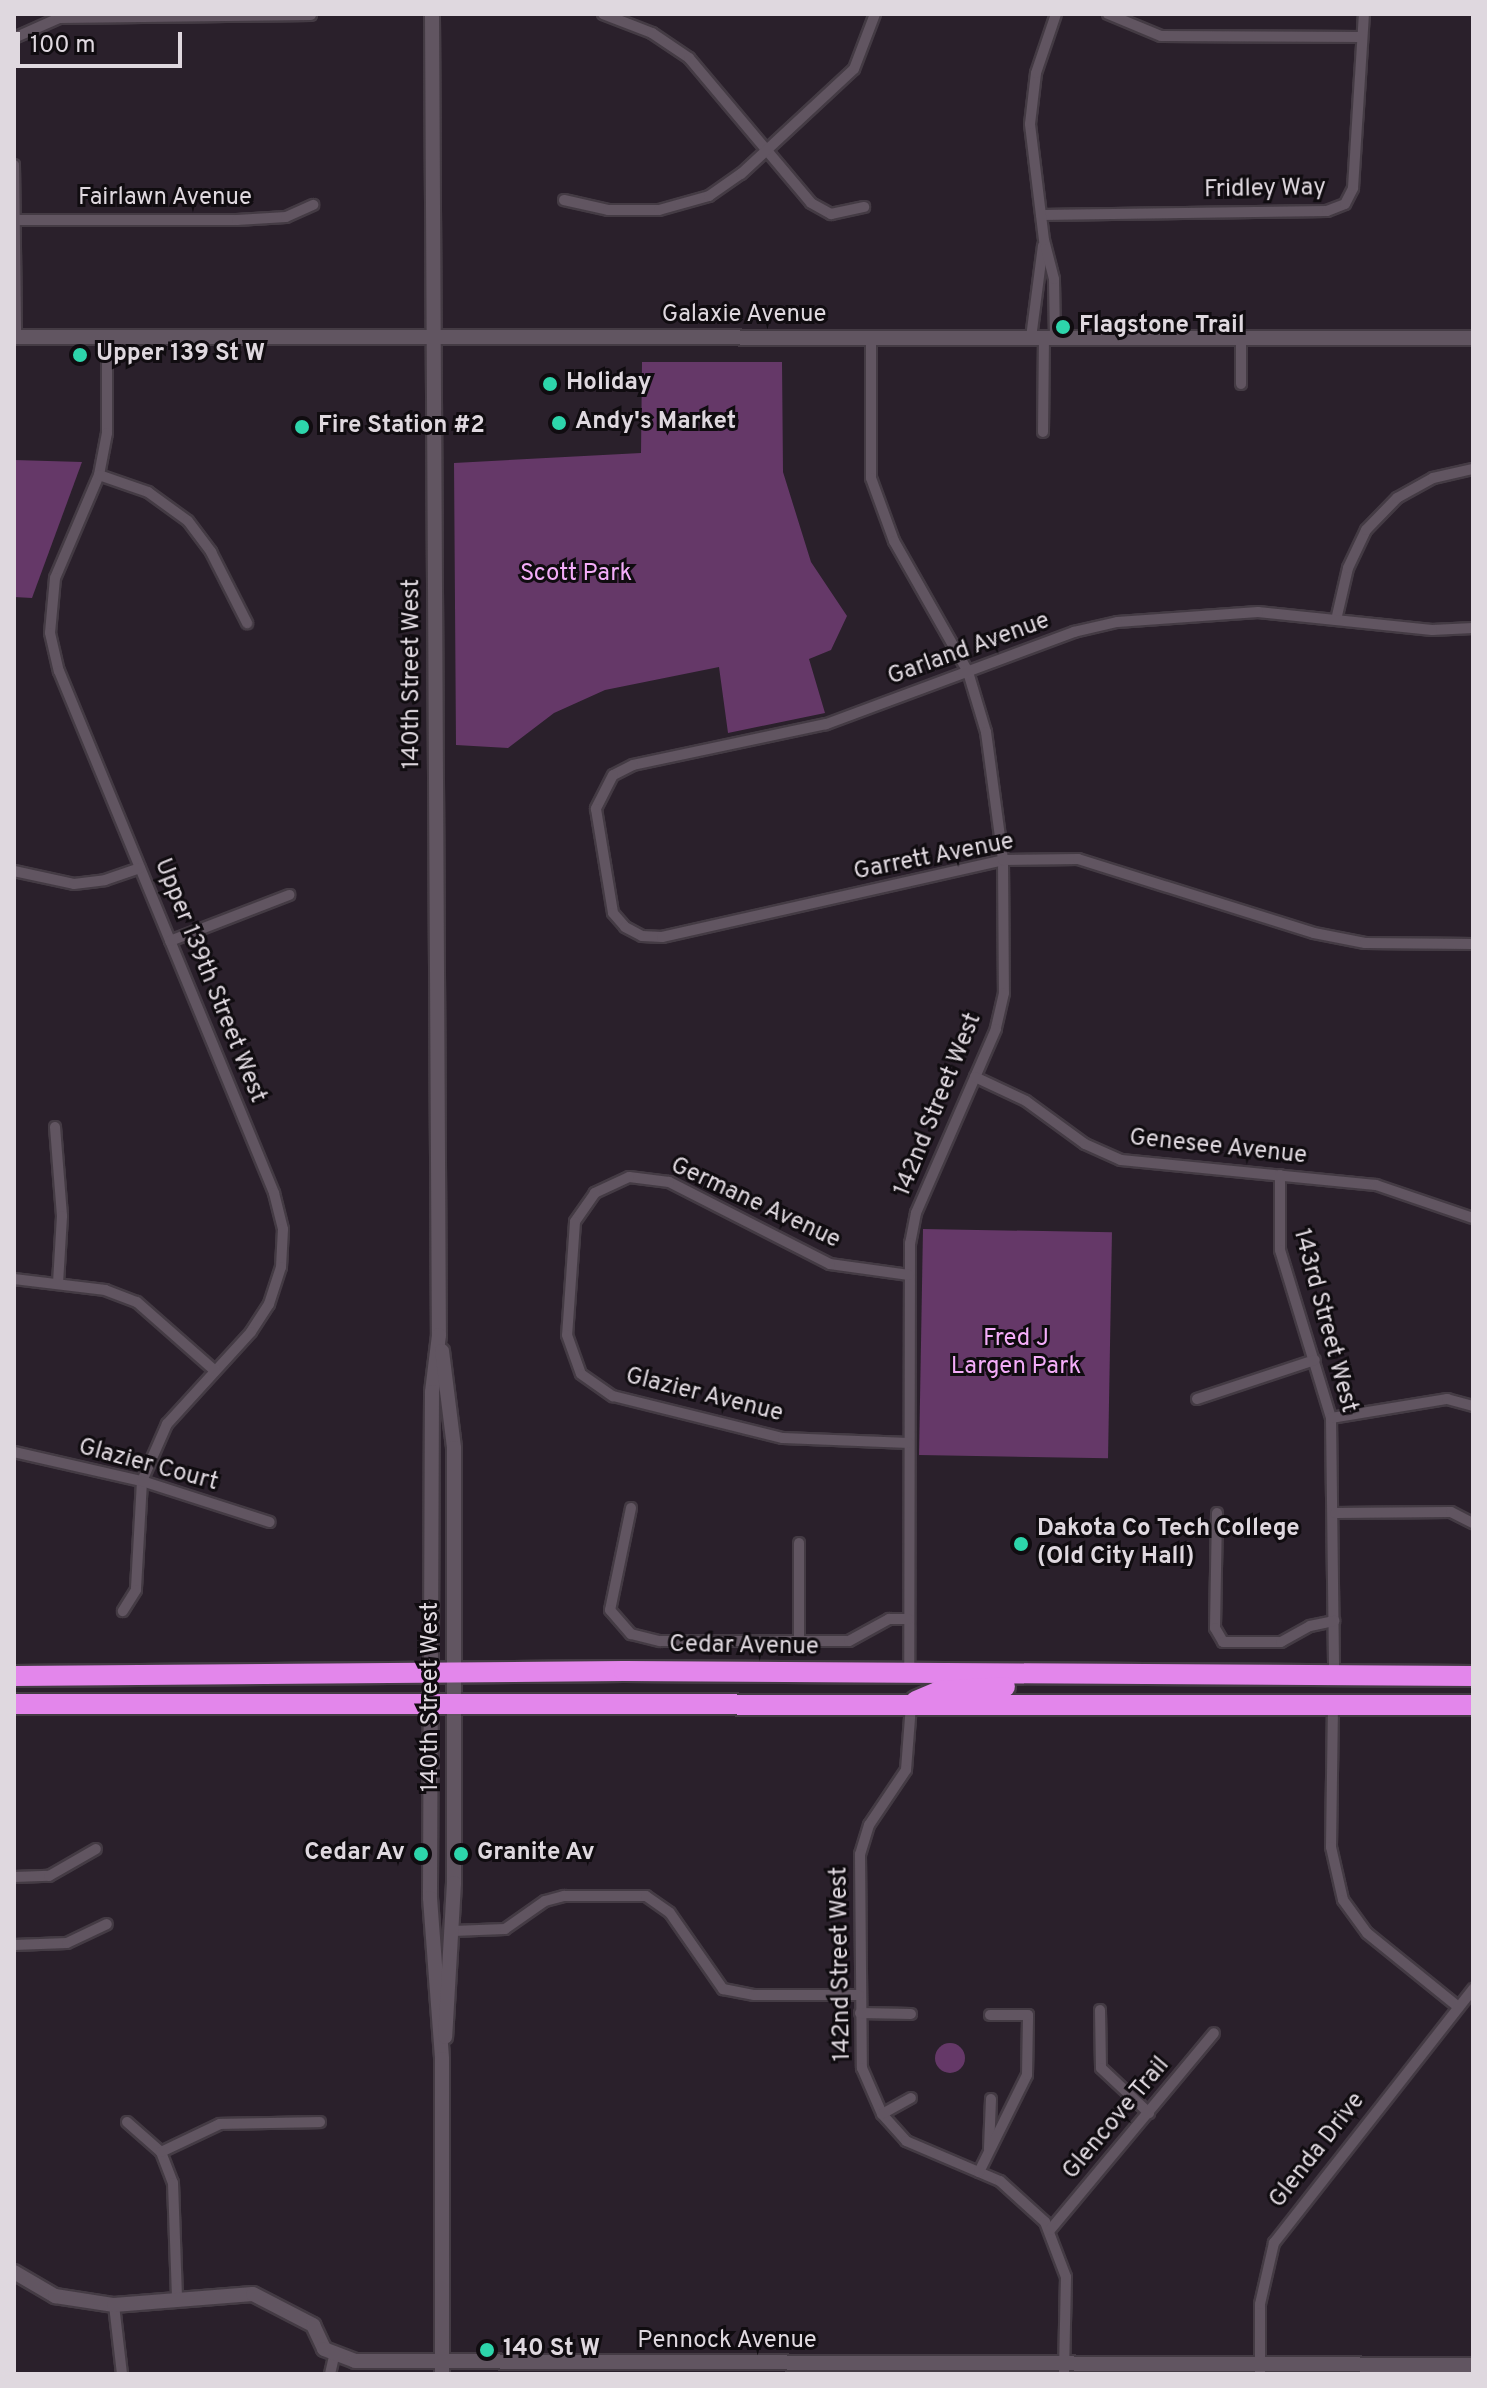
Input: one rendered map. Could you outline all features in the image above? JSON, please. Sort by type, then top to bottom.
[{"type":"highway","name":"Cedar Avenue","points":[[14,1676],[455,1672],[1473,1676]]},
{"type":"highway","points":[[785,1704],[819,1694],[898,1688],[909,1675]]},
{"type":"highway","points":[[911,1705],[939,1691],[996,1689],[1067,1675]]},
{"type":"highway","points":[[14,1704],[1473,1705]]},
{"type":"street","name":"140th Street West","points":[[432,14],[439,1335],[454,1448],[453,1931],[442,2059]]},
{"type":"street","points":[[603,14],[652,33],[689,58],[765,152],[820,209],[831,214],[864,207]]},
{"type":"street","points":[[564,200],[608,210],[684,206],[721,189],[854,69],[875,14]]},
{"type":"street","points":[[1043,432],[1044,240],[1031,107],[1040,57],[1056,14]]},
{"type":"street","points":[[1108,14],[1161,36],[1362,37]]},
{"type":"street","name":"Fridley Way","points":[[1041,215],[1337,209],[1353,188],[1364,14]]},
{"type":"street","points":[[14,38],[59,18],[311,15]]},
{"type":"street","points":[[14,165],[15,337]]},
{"type":"street","name":"Fairlawn Avenue","points":[[15,220],[237,220],[286,217],[313,205]]},
{"type":"street","points":[[1043,338],[1054,279],[1044,240]]},
{"type":"street","name":"Galaxie Avenue","points":[[15,337],[1473,338]]},
{"type":"street","name":"Upper 139th Street West","points":[[107,337],[107,433],[99,475],[55,578],[50,633],[59,671],[274,1193],[283,1229],[281,1267],[269,1304],[251,1332],[167,1424],[142,1481],[136,1590],[123,1611]]},
{"type":"street","name":"142nd Street West","points":[[871,338],[871,478],[879,509],[968,672],[986,732],[1003,860],[1004,993],[975,1077],[916,1213],[909,1275],[909,1675]]},
{"type":"street","points":[[1241,338],[1241,384]]},
{"type":"street","points":[[1336,620],[1348,568],[1366,530],[1397,498],[1433,478],[1473,469]]},
{"type":"street","points":[[99,475],[148,492],[188,521],[211,552],[247,623]]},
{"type":"street","name":"Garland Avenue","points":[[609,896],[596,809],[613,775],[633,765],[826,724],[1074,632],[1117,622],[1258,612],[1432,630],[1473,628]]},
{"type":"street","name":"Garrett Avenue","points":[[609,896],[625,927],[662,937],[1003,860],[1078,859],[1314,933],[1365,943],[1473,944]]},
{"type":"street","points":[[14,871],[74,884],[140,868]]},
{"type":"street","points":[[170,941],[289,895]]},
{"type":"street","name":"Genesee Avenue","points":[[975,1077],[1026,1101],[1085,1144],[1121,1160],[1376,1185],[1473,1218]]},
{"type":"street","points":[[55,1127],[62,1216],[58,1284]]},
{"type":"street","name":"143rd Street West","points":[[1280,1175],[1280,1250],[1331,1418],[1335,1513],[1334,1675]]},
{"type":"street","name":"Germane Avenue","points":[[570,1243],[575,1222],[595,1193],[629,1177],[649,1177],[830,1264],[909,1275]]},
{"type":"street","name":"Glazier Avenue","points":[[570,1243],[572,1356],[581,1374],[613,1396],[783,1438],[909,1443]]},
{"type":"street","points":[[14,1279],[105,1290],[137,1302],[214,1370]]},
{"type":"street","name":"140th Street West","points":[[439,1335],[432,1392],[430,1898],[442,2059],[442,2369]]},
{"type":"street","points":[[1197,1399],[1315,1360]]},
{"type":"street","points":[[1331,1418],[1447,1399],[1473,1406]]},
{"type":"street","name":"Glazier Court","points":[[14,1452],[142,1481],[270,1522]]},
{"type":"street","points":[[631,1508],[610,1610],[617,1624],[631,1634],[660,1641],[849,1641],[889,1619],[909,1619]]},
{"type":"street","points":[[1335,1513],[1451,1512],[1473,1523]]},
{"type":"street","points":[[1217,1513],[1215,1628],[1223,1642],[1281,1642],[1310,1626],[1334,1621]]},
{"type":"street","points":[[799,1543],[799,1639]]},
{"type":"street","points":[[1333,1703],[1331,1847],[1343,1900],[1367,1933],[1457,2006]]},
{"type":"street","name":"142nd Street West","points":[[911,1705],[906,1770],[896,1792],[869,1825],[860,1854],[862,2068],[882,2114],[906,2141],[979,2172],[1025,2198],[1050,2230],[1066,2277],[1065,2369]]},
{"type":"street","points":[[14,1877],[49,1876],[96,1849]]},
{"type":"street","points":[[453,1931],[505,1929],[545,1901],[564,1896],[646,1896],[670,1913],[723,1989],[754,1995],[859,1995]]},
{"type":"street","points":[[14,1945],[67,1943],[107,1924]]},
{"type":"street","name":"Glenda Drive","points":[[1260,2369],[1260,2304],[1274,2243],[1473,1989]]},
{"type":"street","points":[[1100,2010],[1101,2068],[1149,2113]]},
{"type":"street","points":[[860,2013],[911,2014]]},
{"type":"street","points":[[979,2172],[1027,2075],[1028,2015],[990,2015]]},
{"type":"street","name":"Glencove Trail","points":[[1050,2230],[1214,2033]]},
{"type":"street","points":[[882,2114],[911,2098]]},
{"type":"street","points":[[989,2154],[991,2099]]},
{"type":"street","points":[[127,2122],[161,2152],[173,2183],[177,2298]]},
{"type":"street","points":[[161,2152],[220,2124],[320,2122]]},
{"type":"street","points":[[14,2272],[55,2296],[114,2305],[253,2294],[313,2325],[324,2349],[335,2353],[330,2374]]},
{"type":"street","points":[[114,2305],[122,2374]]},
{"type":"street","name":"Pennock Avenue","points":[[335,2353],[355,2361],[442,2369],[1260,2369],[1473,2365]]},
{"type":"green space","name":"Scott Park","points":[[642,362],[782,362],[783,472],[811,562],[847,616],[831,650],[809,659],[825,713],[728,733],[719,667],[605,690],[554,713],[508,748],[456,745],[454,463],[641,453]]},
{"type":"green space","points":[[14,460],[82,462],[32,598],[14,597]]},
{"type":"green space","name":"Fred J Largen Park","points":[[923,1229],[1112,1232],[1108,1458],[919,1455]]},
{"type":"green space","points":[[950,2043],[956,2044],[964,2052],[964,2064],[956,2072],[950,2073],[944,2072],[936,2064],[935,2058],[936,2052],[944,2044]]},
{"type":"place","name":"Flagstone Trail","points":[[1063,327]]},
{"type":"place","name":"Upper 139 St W","points":[[80,355]]},
{"type":"place","name":"Holiday","points":[[550,384]]},
{"type":"place","name":"Andy's Market","points":[[559,423]]},
{"type":"place","name":"Fire Station #2","points":[[302,427]]},
{"type":"place","name":"Dakota Co Tech College (Old City Hall)","points":[[1021,1544]]},
{"type":"place","name":"Cedar Av","points":[[421,1854]]},
{"type":"place","name":"Granite Av","points":[[461,1854]]},
{"type":"place","name":"140 St W","points":[[487,2350]]}]
